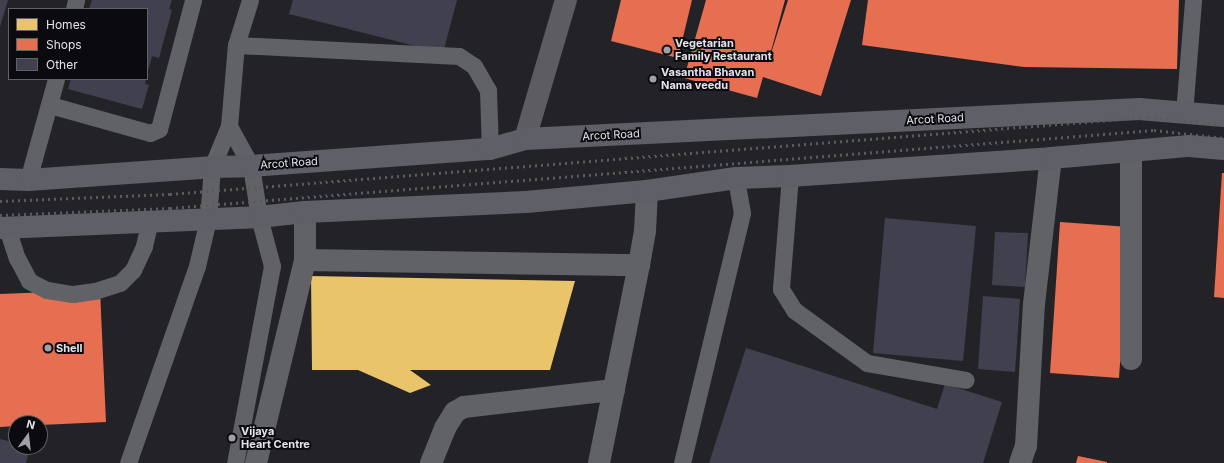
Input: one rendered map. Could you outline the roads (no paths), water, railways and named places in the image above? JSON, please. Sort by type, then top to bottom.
[{"type":"main road","name":"Arcot Road","points":[[0,179],[28,180],[490,149],[525,139],[1139,109],[1224,116]]},
{"type":"main road","points":[[4,228],[259,217],[305,212],[526,202],[647,191],[736,178],[790,176],[1051,158],[1189,146],[1224,149]]},
{"type":"street","points":[[525,139],[566,0]]},
{"type":"street","points":[[1131,151],[1131,359]]},
{"type":"street","points":[[1020,463],[1026,446],[1034,304],[1051,158]]},
{"type":"street","points":[[599,463],[639,266],[645,231],[647,191]]},
{"type":"street","points":[[256,463],[305,260],[305,212]]},
{"type":"street","points":[[305,260],[639,266]]},
{"type":"street","points":[[431,463],[448,423],[455,412],[464,407],[614,390]]},
{"type":"lane","points":[[50,105],[150,133],[159,129],[193,0]]},
{"type":"lane","points":[[128,463],[197,266],[208,219],[212,167],[229,126],[236,45],[250,0]]},
{"type":"lane","points":[[1184,113],[1193,0]]},
{"type":"lane","points":[[236,45],[459,56],[474,66],[488,90],[490,149]]},
{"type":"lane","points":[[28,180],[56,80]]},
{"type":"lane","points":[[229,126],[251,166],[259,217],[272,266],[235,463]]},
{"type":"lane","points":[[790,176],[781,289],[794,310],[867,363],[966,380]]},
{"type":"lane","points":[[682,463],[742,213],[736,178]]},
{"type":"lane","points":[[4,228],[29,281],[47,290],[73,294],[95,291],[120,283],[133,270],[144,246],[150,221]]},
{"type":"railway","points":[[0,201],[170,194],[1148,117],[1224,125]]},
{"type":"railway","points":[[0,215],[170,208],[1154,130],[1224,138]]},
{"type":"place","name":"Vegetarian Family Restaurant","points":[[667,50]]},
{"type":"place","name":"Vasantha Bhavan Nama veedu","points":[[653,79]]},
{"type":"place","name":"Shell","points":[[48,348]]},
{"type":"place","name":"Vijaya Heart Centre","points":[[232,438]]}]
